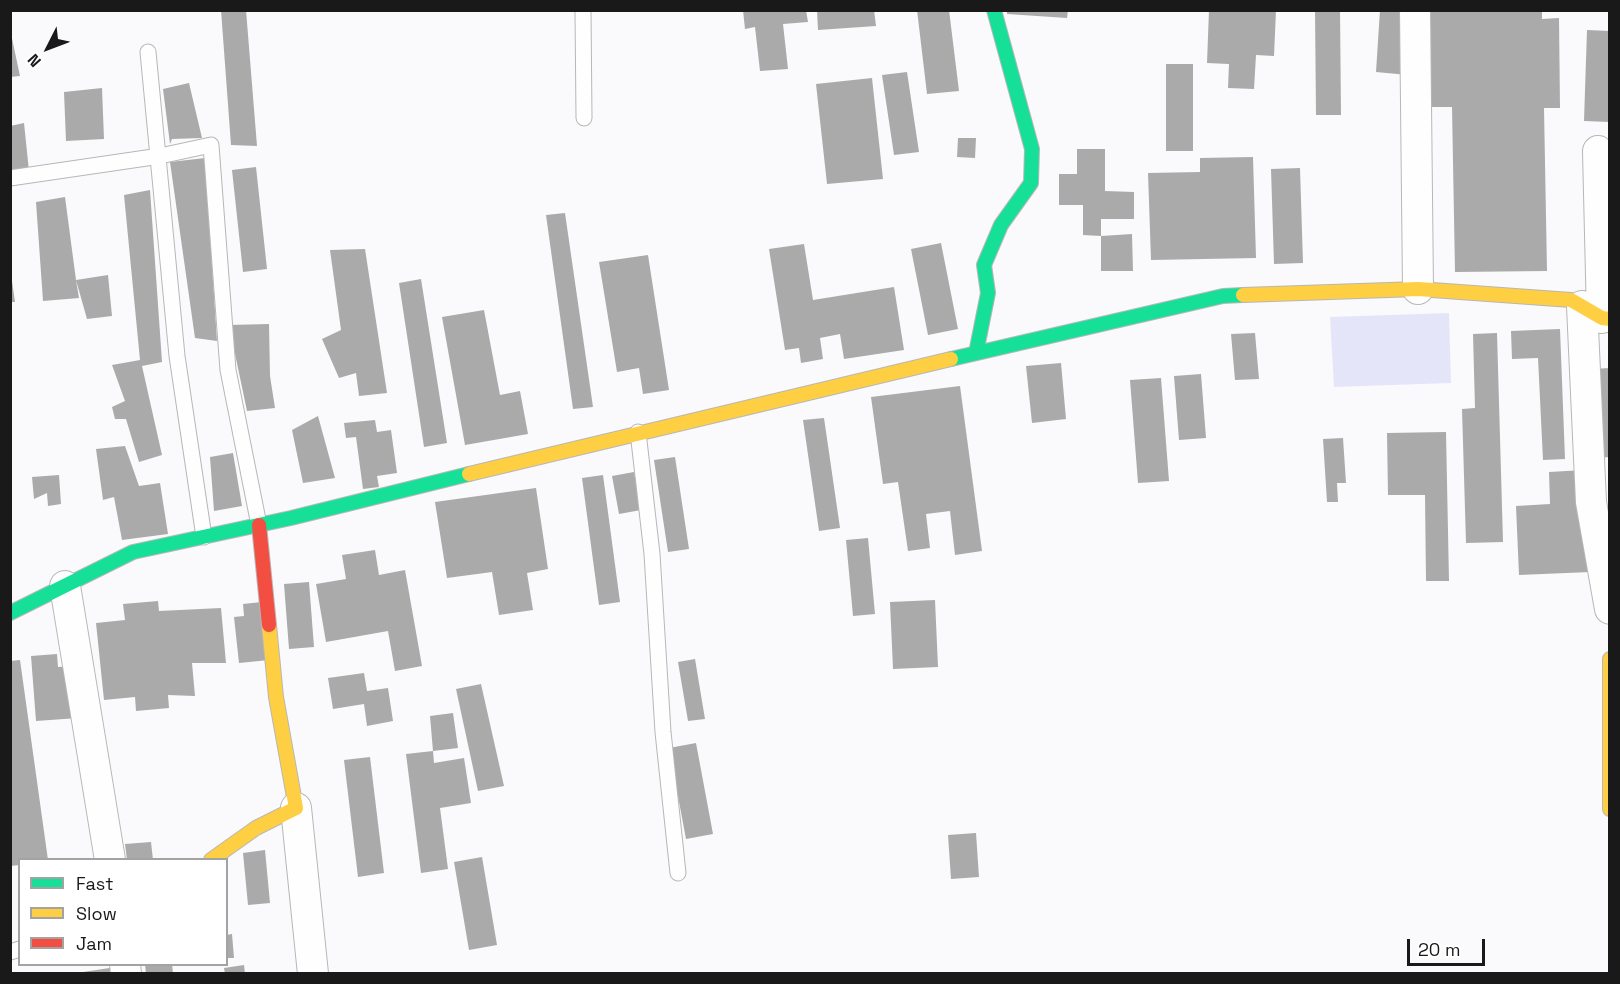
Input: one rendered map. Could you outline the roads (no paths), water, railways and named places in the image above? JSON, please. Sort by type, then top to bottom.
[{"type":"street","points":[[976,353],[988,293],[984,266],[1001,225],[1031,183],[1032,149],[994,10]]},
{"type":"street","points":[[1415,10],[1418,289]]},
{"type":"street","points":[[1598,151],[1598,315],[1591,502],[1610,609]]},
{"type":"street","points":[[10,613],[133,552],[259,525],[638,432],[1223,296],[1418,289],[1571,300],[1598,315]]},
{"type":"street","points":[[259,525],[276,697],[296,808],[313,974]]},
{"type":"street","points":[[65,586],[110,858]]},
{"type":"street","points":[[1610,658],[1610,809]]},
{"type":"street","points":[[214,858],[256,828],[296,808]]},
{"type":"lane","points":[[583,10],[584,118]]},
{"type":"lane","points":[[148,52],[160,156],[177,356],[204,537]]},
{"type":"lane","points":[[10,178],[160,156],[211,145],[228,370],[259,525]]},
{"type":"lane","points":[[638,432],[652,554],[663,732],[678,873]]}]
